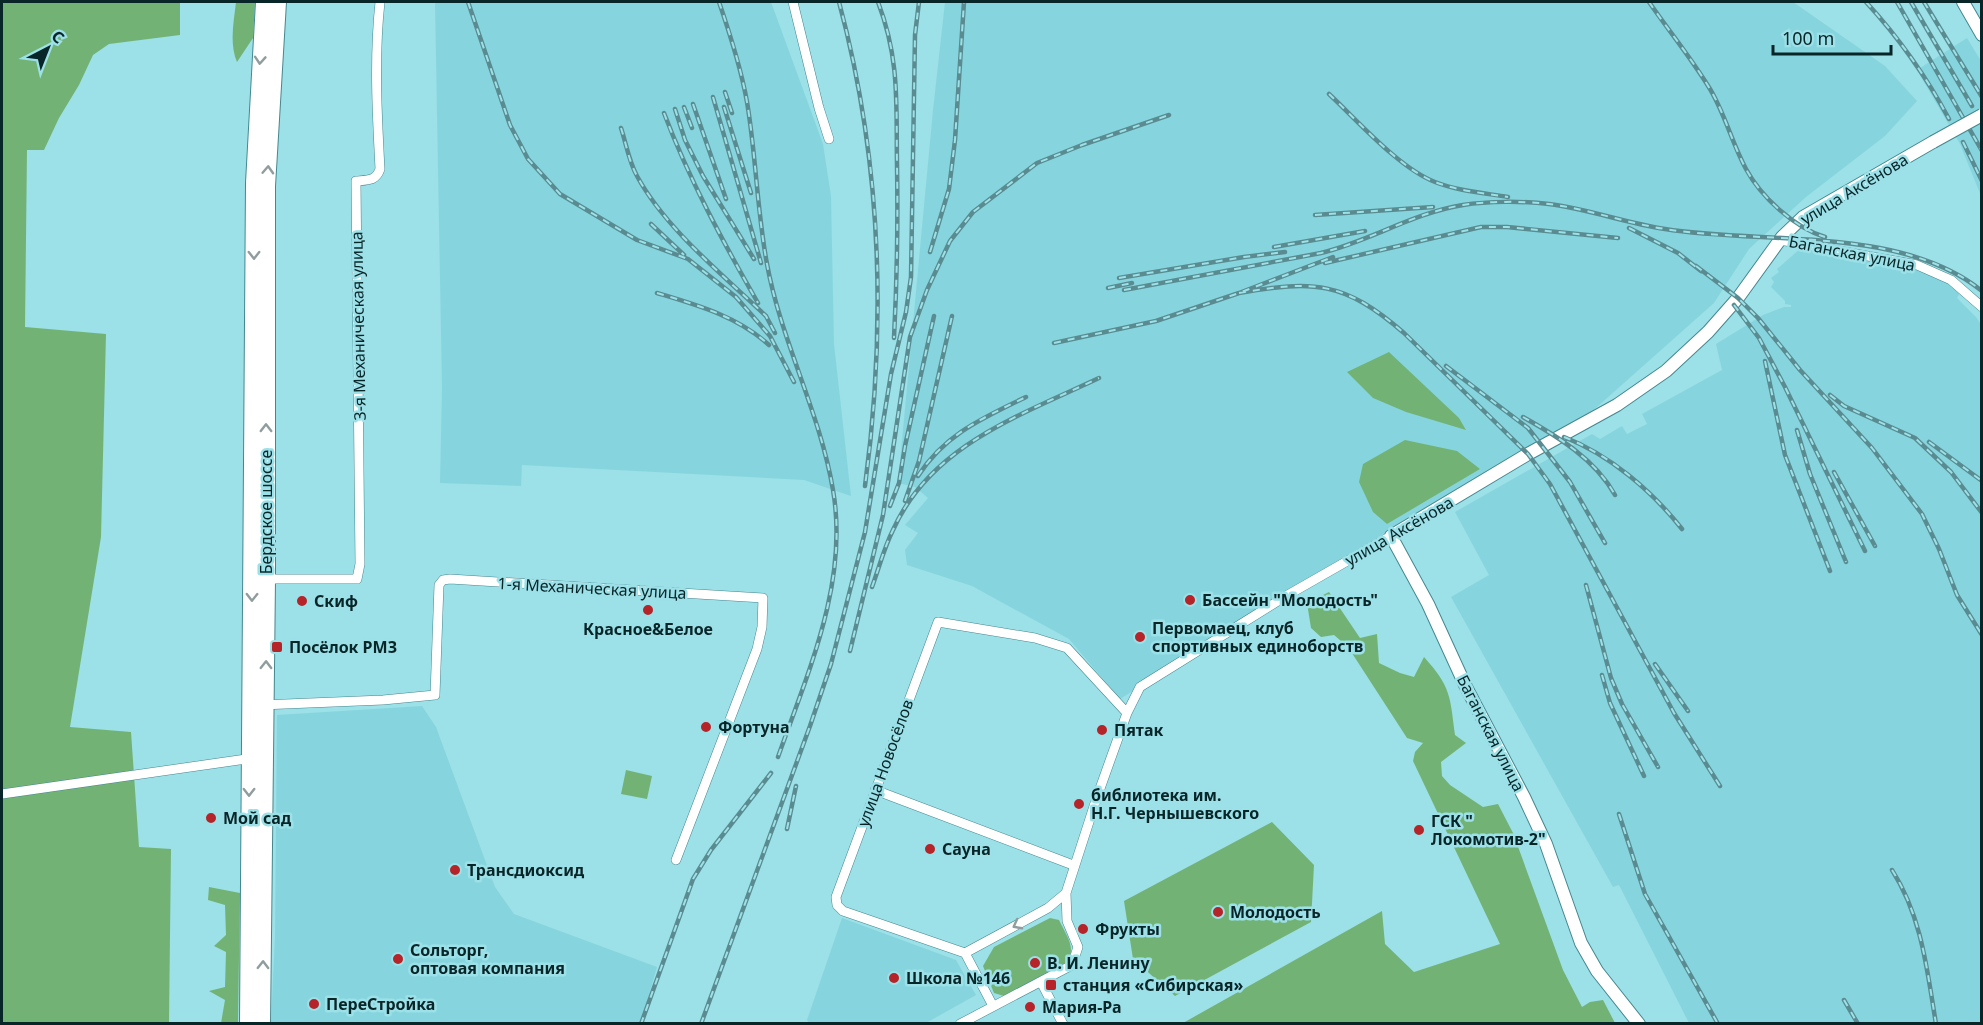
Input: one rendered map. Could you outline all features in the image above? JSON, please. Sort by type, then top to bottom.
[{"type":"highway","name":"Бердское шоссе","points":[[248,1023],[258,705],[254,183],[264,2]]},
{"type":"highway","name":"Бердское шоссе","points":[[258,705],[267,579],[267,186],[278,2]]},
{"type":"highway","name":"Бердское шоссе","points":[[257,757],[262,1023]]},
{"type":"street","name":"3-я Механическая улица","points":[[267,579],[357,579],[360,564],[356,181],[373,179],[378,175],[380,169],[378,124],[380,2]]},
{"type":"street","points":[[793,2],[829,139]]},
{"type":"street","points":[[1963,2],[1982,34]]},
{"type":"street","name":"улица Аксёнова","points":[[960,1023],[1072,965],[1077,947],[1067,921],[1066,893],[1073,865],[1127,713],[1140,687],[1286,596],[1550,441],[1617,405],[1666,371],[1708,332],[1738,298],[1780,240],[1803,217],[1982,115]]},
{"type":"street","name":"Баганская улица","points":[[1780,240],[1917,265],[1951,280],[1982,307]]},
{"type":"street","name":"Баганская улица","points":[[1391,536],[1428,604],[1466,687],[1546,844],[1581,943],[1597,970],[1639,1023]]},
{"type":"street","name":"1-я Механическая улица","points":[[258,705],[383,700],[435,695],[439,585],[443,580],[763,598],[762,627],[757,649],[675,860]]},
{"type":"street","name":"улица Новосёлов","points":[[965,953],[843,911],[837,905],[836,897],[938,622],[1035,638],[1067,648],[1127,713]]},
{"type":"street","points":[[2,794],[257,757]]},
{"type":"street","points":[[875,790],[1073,865]]},
{"type":"street","points":[[993,1006],[965,953],[1048,908],[1066,893]]},
{"type":"street","points":[[1041,982],[1063,1023]]},
{"type":"shaded area","points":[[435,2],[771,2],[823,144],[831,196],[834,344],[851,496],[804,480],[522,465],[521,486],[440,483],[442,388]]},
{"type":"shaded area","points":[[945,2],[1793,2],[1885,66],[1917,101],[1885,136],[1806,197],[1749,249],[1714,303],[1588,415],[1400,524],[1120,699],[1069,639],[972,586],[907,565],[905,550],[918,533],[905,525],[928,498],[915,487],[898,483]]},
{"type":"shaded area","points":[[1967,38],[1981,61],[1981,196],[1960,144],[1917,70]]},
{"type":"shaded area","points":[[1801,248],[1910,267],[1934,274],[1961,291],[1957,298],[1982,326],[1981,1023],[1689,1023],[1619,885],[1613,887],[1451,597],[1489,575],[1455,512],[1592,434],[1600,439],[1622,426],[1627,434],[1647,424],[1642,414],[1722,370],[1716,344],[1763,315],[1784,307],[1791,307],[1785,304],[1785,301],[1771,287],[1774,282],[1771,278],[1779,272],[1777,269]]},
{"type":"shaded area","points":[[422,706],[436,727],[495,887],[514,914],[657,967],[641,1023],[271,1023],[275,937],[277,715]]},
{"type":"shaded area","name":"Школа №146","points":[[842,918],[956,960],[976,995],[926,1023],[809,1023],[807,1020]]},
{"type":"green space","points":[[2,2],[180,2],[180,35],[109,44],[93,55],[44,150],[27,150],[25,327],[106,334],[101,537],[70,727],[131,732],[139,847],[171,849],[169,1023],[2,1024]]},
{"type":"green space","points":[[236,2],[255,2],[253,38],[237,62],[233,40]]},
{"type":"green space","points":[[1389,352],[1459,418],[1466,430],[1406,412],[1373,398],[1347,372]]},
{"type":"green space","points":[[1405,440],[1457,451],[1480,469],[1387,524],[1373,512],[1359,482],[1363,464]]},
{"type":"green space","points":[[1329,592],[1360,638],[1377,634],[1379,663],[1414,677],[1424,657],[1440,676],[1448,693],[1455,735],[1466,743],[1441,762],[1442,776],[1450,785],[1483,807],[1498,804],[1513,833],[1563,970],[1582,1007],[1590,1002],[1603,1000],[1615,1023],[1183,1023],[1382,911],[1385,944],[1414,972],[1500,944],[1413,761],[1415,752],[1423,743],[1407,738],[1348,647],[1334,635],[1321,637],[1311,628],[1307,603]]},
{"type":"green space","points":[[626,770],[652,776],[647,799],[621,794]]},
{"type":"green space","name":"Молодость","points":[[1272,822],[1314,865],[1311,922],[1175,996],[1133,959],[1124,901]]},
{"type":"green space","points":[[209,887],[240,893],[238,1023],[221,1023],[225,1000],[209,991],[225,987],[226,952],[214,946],[226,935],[225,905],[208,900]]},
{"type":"green space","points":[[1050,918],[1059,920],[1069,941],[1071,952],[1067,962],[1004,996],[994,993],[983,966],[994,947]]},
{"type":"railway","points":[[468,2],[510,125],[528,159],[560,194],[637,240],[688,259],[736,297],[770,336],[794,382]]},
{"type":"railway","points":[[719,2],[735,51],[747,102],[764,244],[773,293],[827,461],[833,490],[836,524],[831,592],[823,626],[778,757]]},
{"type":"railway","points":[[839,2],[864,122],[872,182],[876,242],[878,303],[876,364],[865,486]]},
{"type":"railway","points":[[878,2],[890,43],[896,101],[897,273],[894,338]]},
{"type":"railway","points":[[701,1024],[831,664],[865,532],[891,374],[906,312],[911,277],[915,35],[919,2]]},
{"type":"railway","points":[[930,252],[949,189],[955,140],[964,2]]},
{"type":"railway","points":[[1649,2],[1710,89],[1752,180],[1791,219],[1802,227],[1825,237]]},
{"type":"railway","points":[[1866,2],[1911,58],[1949,119]]},
{"type":"railway","points":[[1897,2],[1982,151]]},
{"type":"railway","points":[[1911,2],[1972,106]]},
{"type":"railway","points":[[1924,2],[1982,97]]},
{"type":"railway","points":[[725,92],[732,113]]},
{"type":"railway","points":[[1329,94],[1379,143],[1421,175],[1453,188],[1508,197]]},
{"type":"railway","points":[[713,97],[761,263]]},
{"type":"railway","points":[[693,104],[726,199]]},
{"type":"railway","points":[[684,107],[692,128]]},
{"type":"railway","points":[[724,107],[751,193]]},
{"type":"railway","points":[[675,109],[685,140],[703,176],[754,259]]},
{"type":"railway","points":[[664,113],[707,210],[758,303]]},
{"type":"railway","points":[[850,651],[883,515],[910,337],[927,290],[950,241],[973,212],[1037,163],[1169,115]]},
{"type":"railway","points":[[621,128],[634,171],[663,214],[696,250],[766,316],[775,333]]},
{"type":"railway","points":[[1963,142],[1982,181]]},
{"type":"railway","points":[[1124,290],[1321,253],[1445,209],[1463,205],[1506,202],[1564,206],[1665,229],[1703,234],[1830,241],[1872,247],[1912,256],[1949,270],[1982,291]]},
{"type":"railway","points":[[1315,215],[1433,207]]},
{"type":"railway","points":[[651,224],[684,255]]},
{"type":"railway","points":[[1325,263],[1481,227],[1507,227],[1618,238]]},
{"type":"railway","points":[[1629,228],[1678,253],[1701,271]]},
{"type":"railway","points":[[1274,247],[1365,231]]},
{"type":"railway","points":[[1119,278],[1285,252]]},
{"type":"railway","points":[[1054,343],[1156,321],[1239,293],[1333,257]]},
{"type":"railway","points":[[1696,266],[1738,298],[1758,318],[1800,370],[1872,448],[1922,514],[1957,595],[1982,635]]},
{"type":"railway","points":[[1108,288],[1132,283]]},
{"type":"railway","points":[[1239,293],[1288,286],[1308,286],[1345,294],[1363,303],[1404,333],[1528,454],[1550,484],[1674,713],[1720,786]]},
{"type":"railway","points":[[657,293],[702,307],[730,319],[744,326],[769,345]]},
{"type":"railway","points":[[1734,305],[1759,338],[1865,551]]},
{"type":"railway","points":[[890,506],[899,483],[934,316]]},
{"type":"railway","points":[[905,501],[919,461],[952,316]]},
{"type":"railway","points":[[1765,361],[1785,455],[1830,571]]},
{"type":"railway","points":[[1446,366],[1528,428],[1570,482],[1605,543]]},
{"type":"railway","points":[[872,587],[893,530],[910,501],[930,476],[954,454],[981,436],[1039,405],[1099,378]]},
{"type":"railway","points":[[1830,395],[1844,406],[1915,438],[1951,472],[1982,513]]},
{"type":"railway","points":[[918,476],[940,449],[953,438],[980,420],[1026,397]]},
{"type":"railway","points":[[1523,417],[1549,432],[1586,460],[1607,482],[1615,495]]},
{"type":"railway","points":[[1797,430],[1810,474],[1846,562]]},
{"type":"railway","points":[[1564,437],[1598,454],[1629,475],[1682,529]]},
{"type":"railway","points":[[1929,442],[1982,481]]},
{"type":"railway","points":[[1834,472],[1875,546]]},
{"type":"railway","points":[[1586,585],[1611,678],[1622,704],[1658,767]]},
{"type":"railway","points":[[1655,664],[1688,711]]},
{"type":"railway","points":[[1602,675],[1610,703],[1644,776]]},
{"type":"railway","points":[[641,1024],[693,879],[711,850],[771,773]]},
{"type":"railway","points":[[787,829],[796,786]]},
{"type":"railway","points":[[1619,814],[1645,894],[1718,1024]]},
{"type":"railway","points":[[1892,870],[1917,925],[1936,1024]]},
{"type":"railway","points":[[1844,1000],[1858,1024]]},
{"type":"place","name":"Бассейн \"Молодость\"","points":[[1190,600]]},
{"type":"place","name":"Скиф","points":[[302,601]]},
{"type":"place","name":"Красное&Белое","points":[[648,610]]},
{"type":"place","name":"Первомаец, клуб спортивных единоборств","points":[[1140,637]]},
{"type":"place","name":"Посёлок РМЗ","points":[[277,647]]},
{"type":"place","name":"Фортуна","points":[[706,727]]},
{"type":"place","name":"Пятак","points":[[1102,730]]},
{"type":"place","name":"библиотека им. Н.Г. Чернышевского","points":[[1079,804]]},
{"type":"place","name":"Мой сад","points":[[211,818]]},
{"type":"place","name":"ГСК \" Локомотив-2\"","points":[[1419,830]]},
{"type":"place","name":"Сауна","points":[[930,849]]},
{"type":"place","name":"Трансдиоксид","points":[[455,870]]},
{"type":"place","name":"Молодость","points":[[1218,912]]},
{"type":"place","name":"Фрукты","points":[[1083,929]]},
{"type":"place","name":"Сольторг, оптовая компания","points":[[398,959]]},
{"type":"place","name":"В. И. Ленину","points":[[1035,963]]},
{"type":"place","name":"Школа №146","points":[[894,978]]},
{"type":"place","name":"станция «Сибирская»","points":[[1051,985]]},
{"type":"place","name":"ПереСтройка","points":[[314,1004]]},
{"type":"place","name":"Мария-Ра","points":[[1030,1007]]}]
